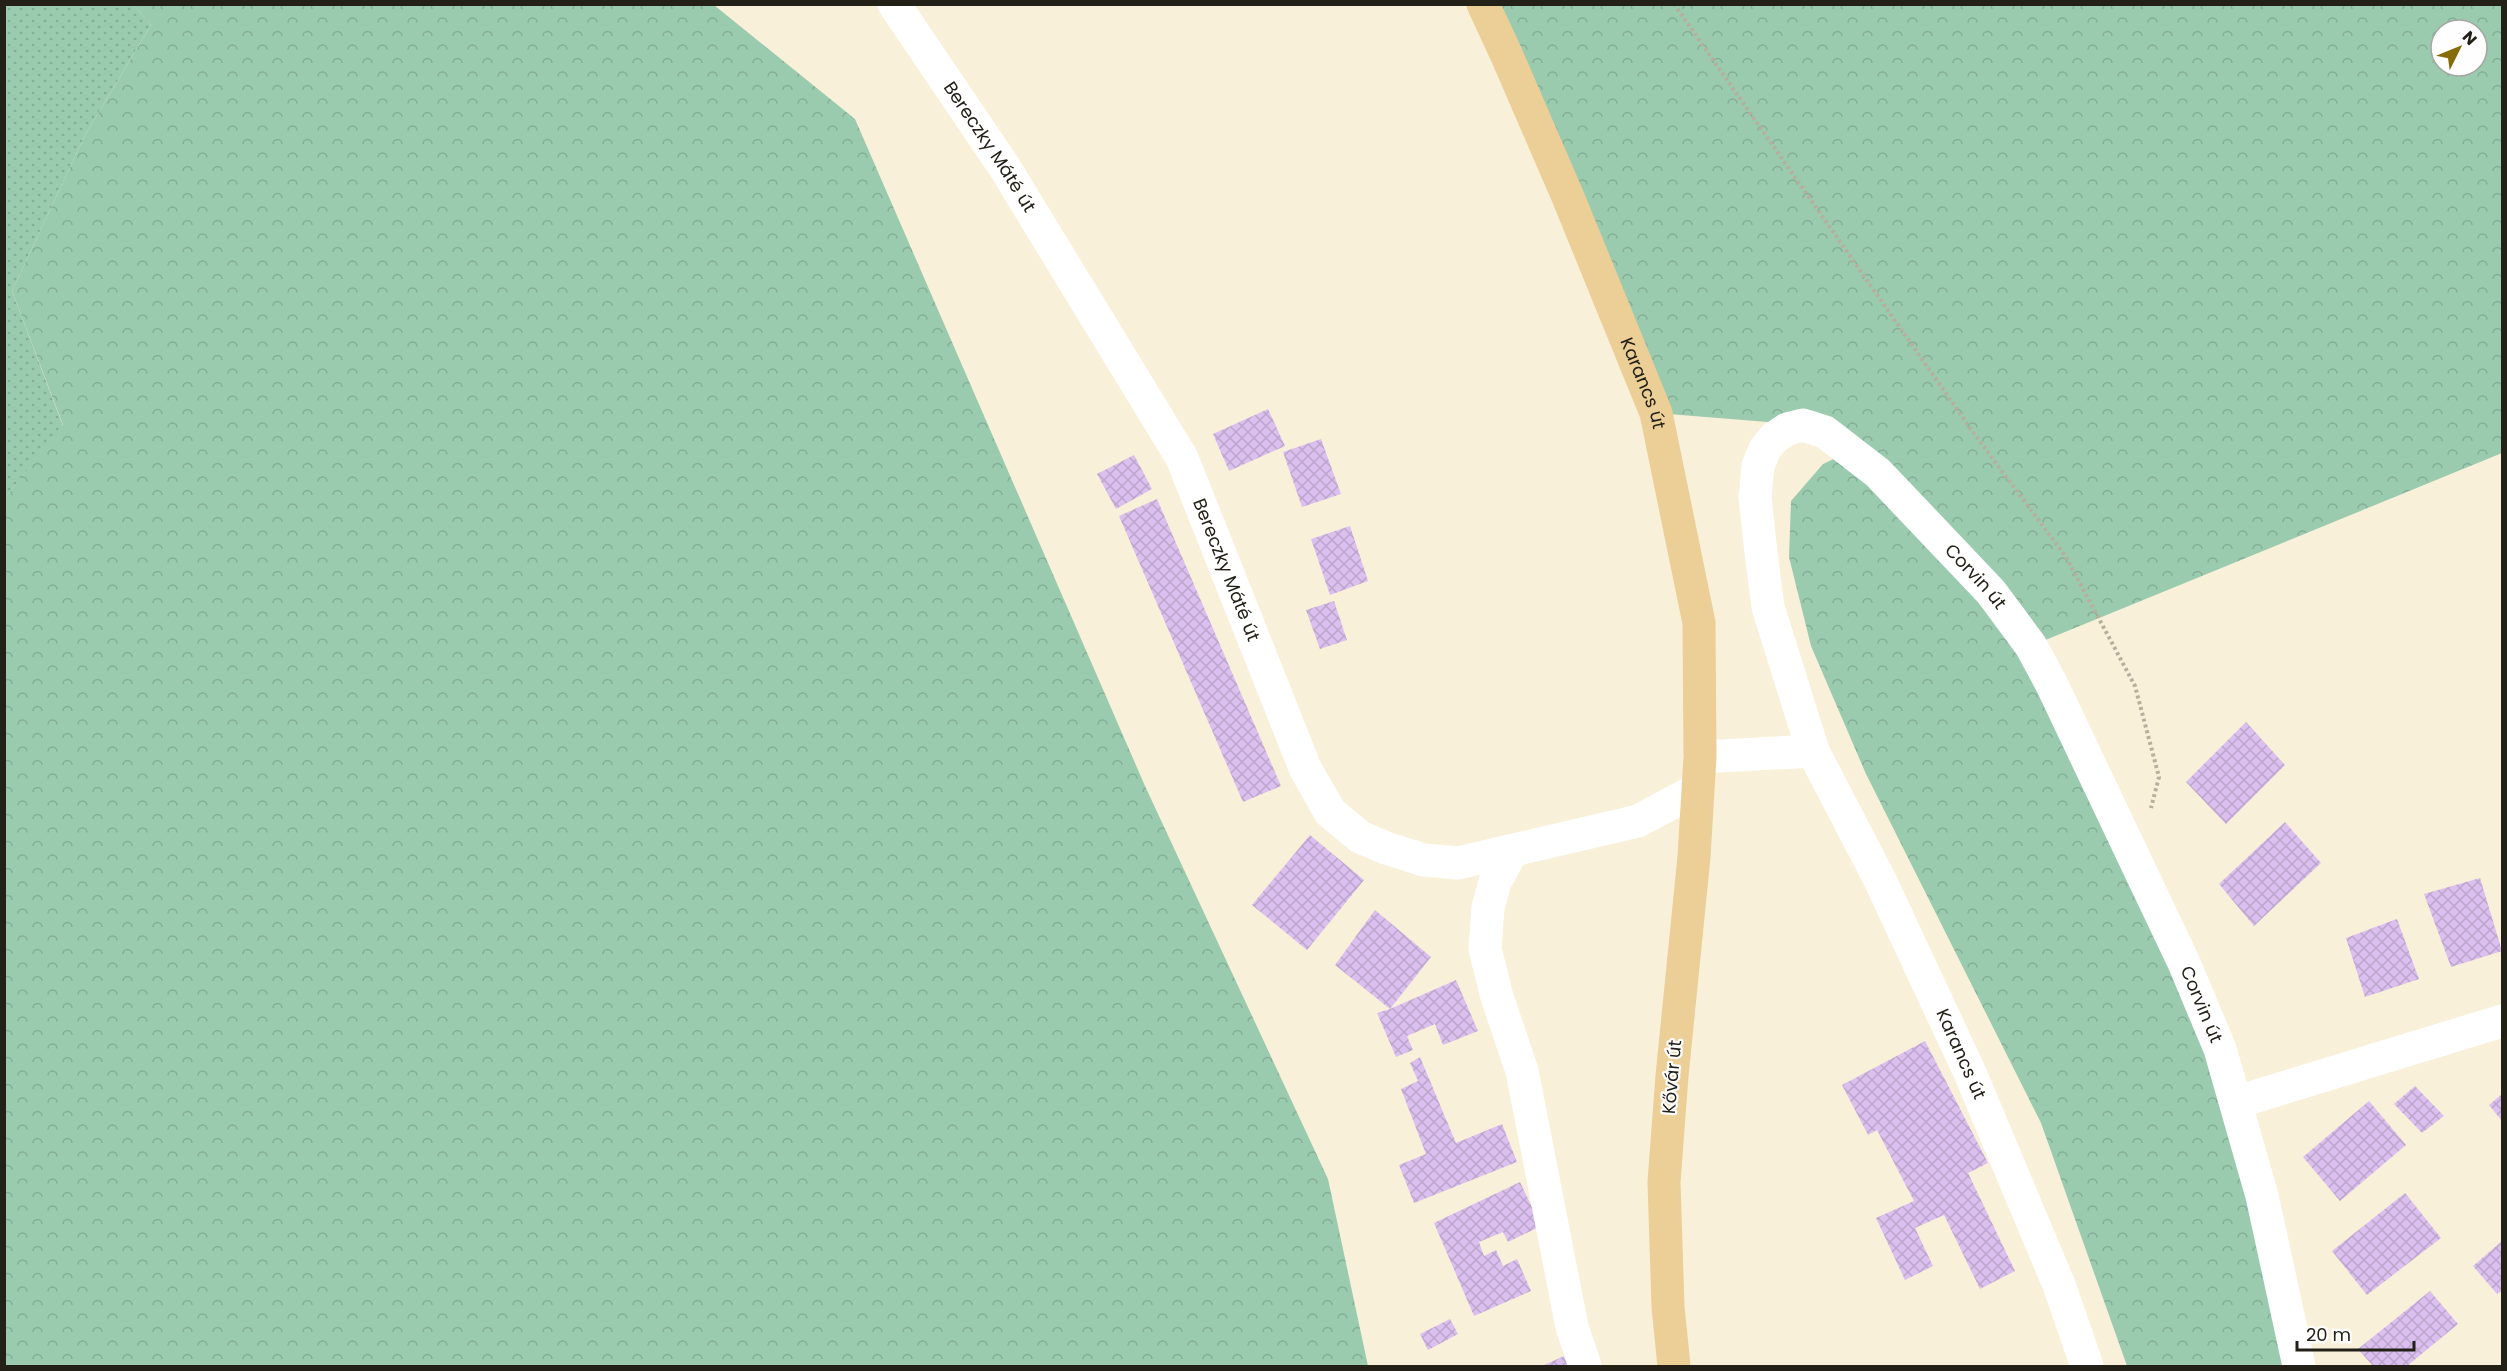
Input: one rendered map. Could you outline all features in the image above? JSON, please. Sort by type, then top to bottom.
[{"type":"main road","name":"Karancs út","points":[[1483,4],[1568,197],[1656,413],[1699,623],[1699,773]]},
{"type":"main road","name":"Kővár út","points":[[1674,1366],[1668,1307],[1664,1182],[1694,857],[1699,773]]},
{"type":"street","name":"Bereczky Máté út","points":[[894,4],[1005,168],[1182,459],[1305,768],[1330,812],[1360,837],[1386,848],[1424,860],[1458,863],[1638,821],[1699,773]]},
{"type":"street","name":"Corvin út","points":[[1813,751],[1768,607],[1755,497],[1758,466],[1765,449],[1774,438],[1787,429],[1803,425],[1825,432],[1878,473],[1991,592],[2031,646],[2052,685],[2184,963],[2220,1049],[2262,1196],[2299,1366]]},
{"type":"street","points":[[1699,773],[1813,751]]},
{"type":"street","name":"Karancs út","points":[[1813,751],[1881,880],[1965,1063],[2059,1285],[2087,1366]]},
{"type":"street","points":[[1512,851],[1495,882],[1488,908],[1485,949],[1497,997],[1522,1071],[1572,1327],[1585,1366]]},
{"type":"street","points":[[2237,1102],[2502,1021]]},
{"type":"path","points":[[1674,4],[1976,435],[2066,557],[2135,686],[2159,777],[2151,810]]},
{"type":"green space","points":[[5,5],[134,5],[151,25],[85,135],[12,291],[63,426],[5,498]]},
{"type":"green space","points":[[134,5],[714,5],[855,119],[1145,786],[1328,1179],[1368,1366],[5,1366],[5,498],[63,425],[12,291],[85,135],[151,25]]},
{"type":"green space","points":[[1483,5],[2502,5],[2502,453],[2031,646],[2184,963],[2299,1366],[2127,1366],[2041,1123],[1866,774],[1811,646],[1789,557],[1791,501],[1823,464],[1851,451],[1803,425],[1656,413]]},
{"type":"building","points":[[1268,409],[1285,446],[1229,471],[1213,434]]},
{"type":"building","points":[[1321,439],[1341,494],[1302,507],[1283,452]]},
{"type":"building","points":[[1134,455],[1152,489],[1116,509],[1097,474]]},
{"type":"building","points":[[1157,499],[1281,786],[1243,802],[1119,516]]},
{"type":"building","points":[[1350,526],[1368,581],[1330,595],[1311,539]]},
{"type":"building","points":[[1334,601],[1347,640],[1320,649],[1306,610]]},
{"type":"building","points":[[2246,722],[2285,765],[2226,824],[2186,782]]},
{"type":"building","points":[[2285,822],[2321,863],[2254,926],[2219,884]]},
{"type":"building","points":[[1310,835],[1364,880],[1307,950],[1252,905]]},
{"type":"building","points":[[2480,878],[2502,951],[2451,967],[2424,894]]},
{"type":"building","points":[[1375,910],[1431,957],[1390,1009],[1335,965]]},
{"type":"building","points":[[2397,919],[2419,979],[2365,997],[2346,938]]},
{"type":"building","points":[[1456,980],[1478,1031],[1443,1045],[1435,1024],[1407,1036],[1413,1050],[1396,1057],[1377,1013]]},
{"type":"building","points":[[1925,1041],[1988,1163],[1968,1173],[2015,1271],[1980,1289],[1944,1215],[1915,1228],[1933,1266],[1905,1280],[1876,1218],[1914,1201],[1877,1130],[1868,1135],[1842,1085]]},
{"type":"building","points":[[1420,1057],[1456,1143],[1502,1124],[1517,1162],[1414,1203],[1399,1165],[1426,1154],[1401,1089],[1418,1081],[1410,1063]]},
{"type":"building","points":[[2415,1086],[2444,1116],[2422,1133],[2394,1104]]},
{"type":"building","points":[[2502,1094],[2502,1121],[2489,1105]]},
{"type":"building","points":[[2369,1101],[2406,1145],[2340,1201],[2303,1157]]},
{"type":"building","points":[[1520,1182],[1541,1226],[1508,1242],[1503,1232],[1479,1242],[1484,1256],[1496,1250],[1503,1266],[1517,1259],[1531,1291],[1474,1316],[1434,1223]]},
{"type":"building","points":[[2405,1193],[2441,1238],[2367,1295],[2332,1251]]},
{"type":"building","points":[[2502,1241],[2502,1290],[2497,1294],[2473,1266]]},
{"type":"building","points":[[2430,1291],[2458,1324],[2407,1366],[2373,1366],[2358,1349]]},
{"type":"building","points":[[1450,1319],[1458,1334],[1428,1350],[1420,1334]]},
{"type":"building","points":[[1564,1356],[1568,1366],[1542,1366]]}]
